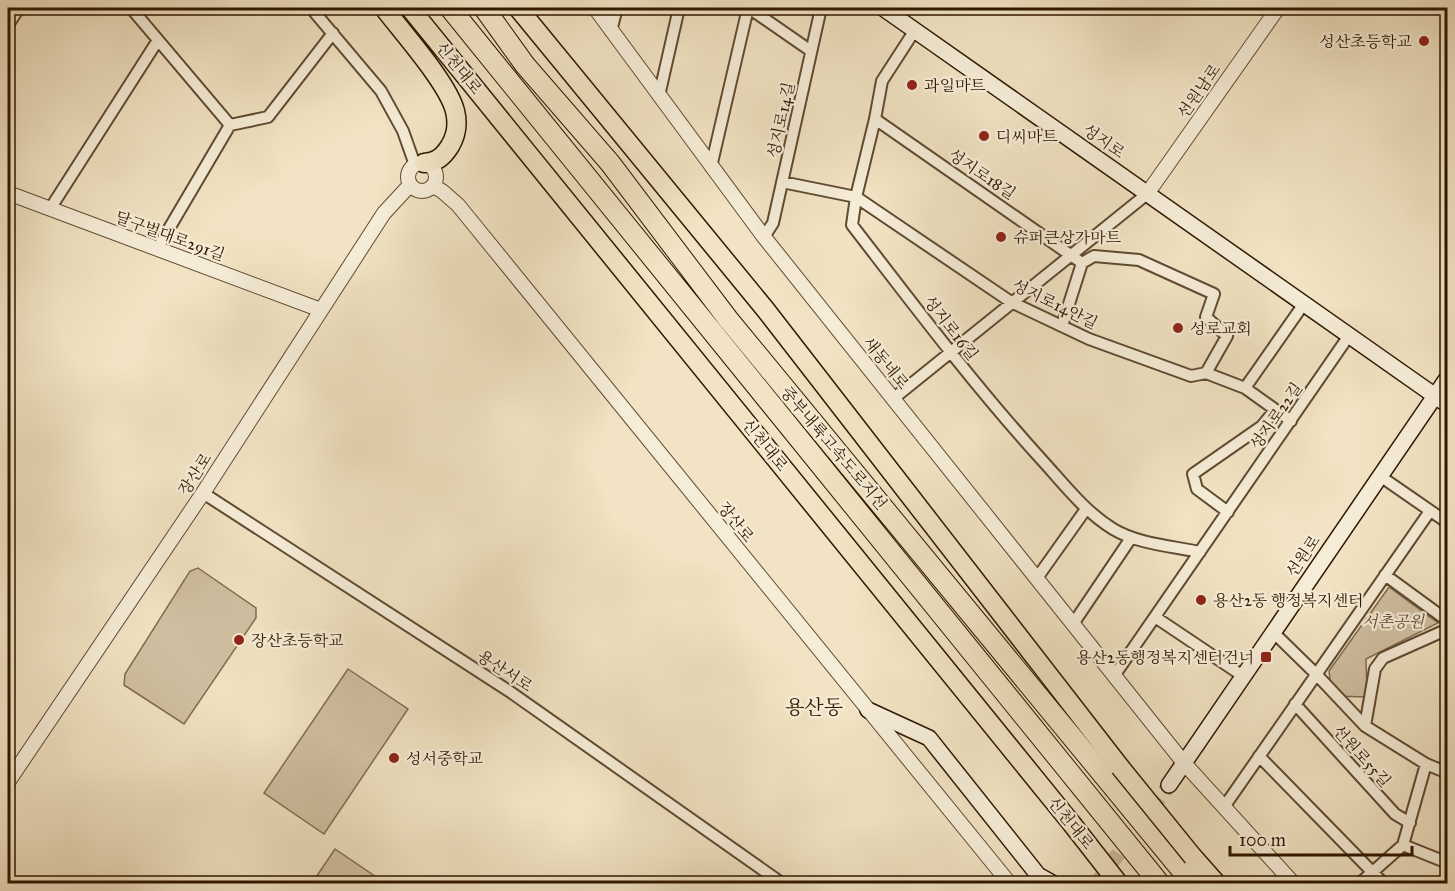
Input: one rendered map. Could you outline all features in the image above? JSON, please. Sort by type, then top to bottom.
[{"type":"highway","points":[[384,8],[441,83],[455,110],[456,137],[438,160],[433,163],[420,164]]},
{"type":"highway","name":"신천대로","points":[[410,8],[1119,884]]},
{"type":"highway","name":"중부내륙고속도로지선","points":[[450,8],[1160,884]]},
{"type":"highway","name":"중부내륙고속도로지선","points":[[484,8],[525,64],[610,163],[728,319],[1193,884]]},
{"type":"highway","points":[[518,8],[765,309],[1120,767],[1216,884]]},
{"type":"main road","name":"성지로","points":[[883,8],[1348,337],[1448,405]]},
{"type":"main road","name":"선원로","points":[[1168,785],[1448,377]]},
{"type":"main road","points":[[868,710],[929,738],[1038,875],[1054,884]]},
{"type":"street","points":[[8,26],[19,8]]},
{"type":"street","points":[[132,8],[230,125]]},
{"type":"street","points":[[311,8],[381,91],[420,164]]},
{"type":"street","name":"새동네로","points":[[595,8],[764,237],[1114,676],[1184,763],[1294,884]]},
{"type":"street","points":[[611,31],[617,8]]},
{"type":"street","points":[[659,96],[679,8]]},
{"type":"street","points":[[711,167],[748,8],[811,51]]},
{"type":"street","name":"성지로14길","points":[[764,237],[773,223],[821,8]]},
{"type":"street","name":"선원남로","points":[[1147,194],[1278,8]]},
{"type":"street","name":"성지로16길","points":[[915,30],[882,81],[852,225],[1017,433],[1086,509],[1111,528],[1131,538],[1200,552]]},
{"type":"street","points":[[157,249],[230,125],[268,117],[333,33]]},
{"type":"street","points":[[51,209],[158,40]]},
{"type":"street","name":"성지로18길","points":[[875,119],[1082,263]]},
{"type":"street","points":[[420,164],[429,165],[436,177],[433,186],[422,192],[413,189],[408,181],[408,172],[420,164]]},
{"type":"street","name":"성지로14안길","points":[[782,182],[856,197],[1011,302],[1089,339],[1191,376],[1206,373],[1245,388],[1291,421]]},
{"type":"street","name":"장산로","points":[[8,782],[203,493],[384,213],[410,185]]},
{"type":"street","name":"장산로","points":[[433,186],[458,206],[1010,884]]},
{"type":"street","name":"달구벌대로291길","points":[[8,193],[321,310]]},
{"type":"street","points":[[894,398],[1147,194]]},
{"type":"street","points":[[1062,326],[1082,263],[1094,256],[1139,260],[1214,294],[1206,317],[1227,336],[1206,373]]},
{"type":"street","points":[[1245,388],[1304,305]]},
{"type":"street","name":"성지로22길","points":[[1114,676],[1348,337]]},
{"type":"street","name":"성지로22길","points":[[1228,512],[1197,489],[1193,474],[1262,426],[1275,410]]},
{"type":"street","points":[[1380,476],[1448,523]]},
{"type":"street","name":"용산서로","points":[[203,493],[509,691],[783,884]]},
{"type":"street","points":[[1037,578],[1086,509]]},
{"type":"street","points":[[1224,807],[1430,511]]},
{"type":"street","points":[[1073,624],[1131,538]]},
{"type":"street","points":[[1385,575],[1448,621]]},
{"type":"street","points":[[1155,617],[1243,676]]},
{"type":"street","name":"선원로55길","points":[[1365,726],[1374,669],[1383,658],[1448,629]]},
{"type":"street","name":"선원로55길","points":[[1273,632],[1365,726],[1426,764],[1448,773]]},
{"type":"street","name":"선원로55길","points":[[1296,704],[1395,814],[1410,823]]},
{"type":"street","points":[[1259,756],[1384,884]]},
{"type":"street","points":[[1359,884],[1402,845],[1426,764]]},
{"type":"street","points":[[1402,845],[1447,864]]},
{"type":"green space","points":[[198,568],[256,608],[256,618],[184,724],[124,685],[125,674],[190,571]]},
{"type":"green space","name":"서촌공원","points":[[1389,587],[1438,623],[1366,659],[1367,697],[1332,696],[1329,671]]},
{"type":"green space","points":[[348,669],[408,709],[324,834],[264,793]]},
{"type":"green space","points":[[335,849],[385,883],[312,883]]},
{"type":"tunnel","points":[[1096,884],[1169,785]]},
{"type":"place","name":"성산초등학교","points":[[1424,41]]},
{"type":"place","name":"과일마트","points":[[912,85]]},
{"type":"place","name":"디씨마트","points":[[984,136]]},
{"type":"place","name":"슈퍼큰상가마트","points":[[1001,237]]},
{"type":"place","name":"성로교회","points":[[1178,328]]},
{"type":"place","name":"용산2동 행정복지센터","points":[[1201,600]]},
{"type":"place","name":"장산초등학교","points":[[239,640]]},
{"type":"place","name":"용산2동행정복지센터건너","points":[[1266,657]]},
{"type":"place","name":"성서중학교","points":[[394,758]]},
{"type":"district","name":"용산동","points":[[814,707]]}]
